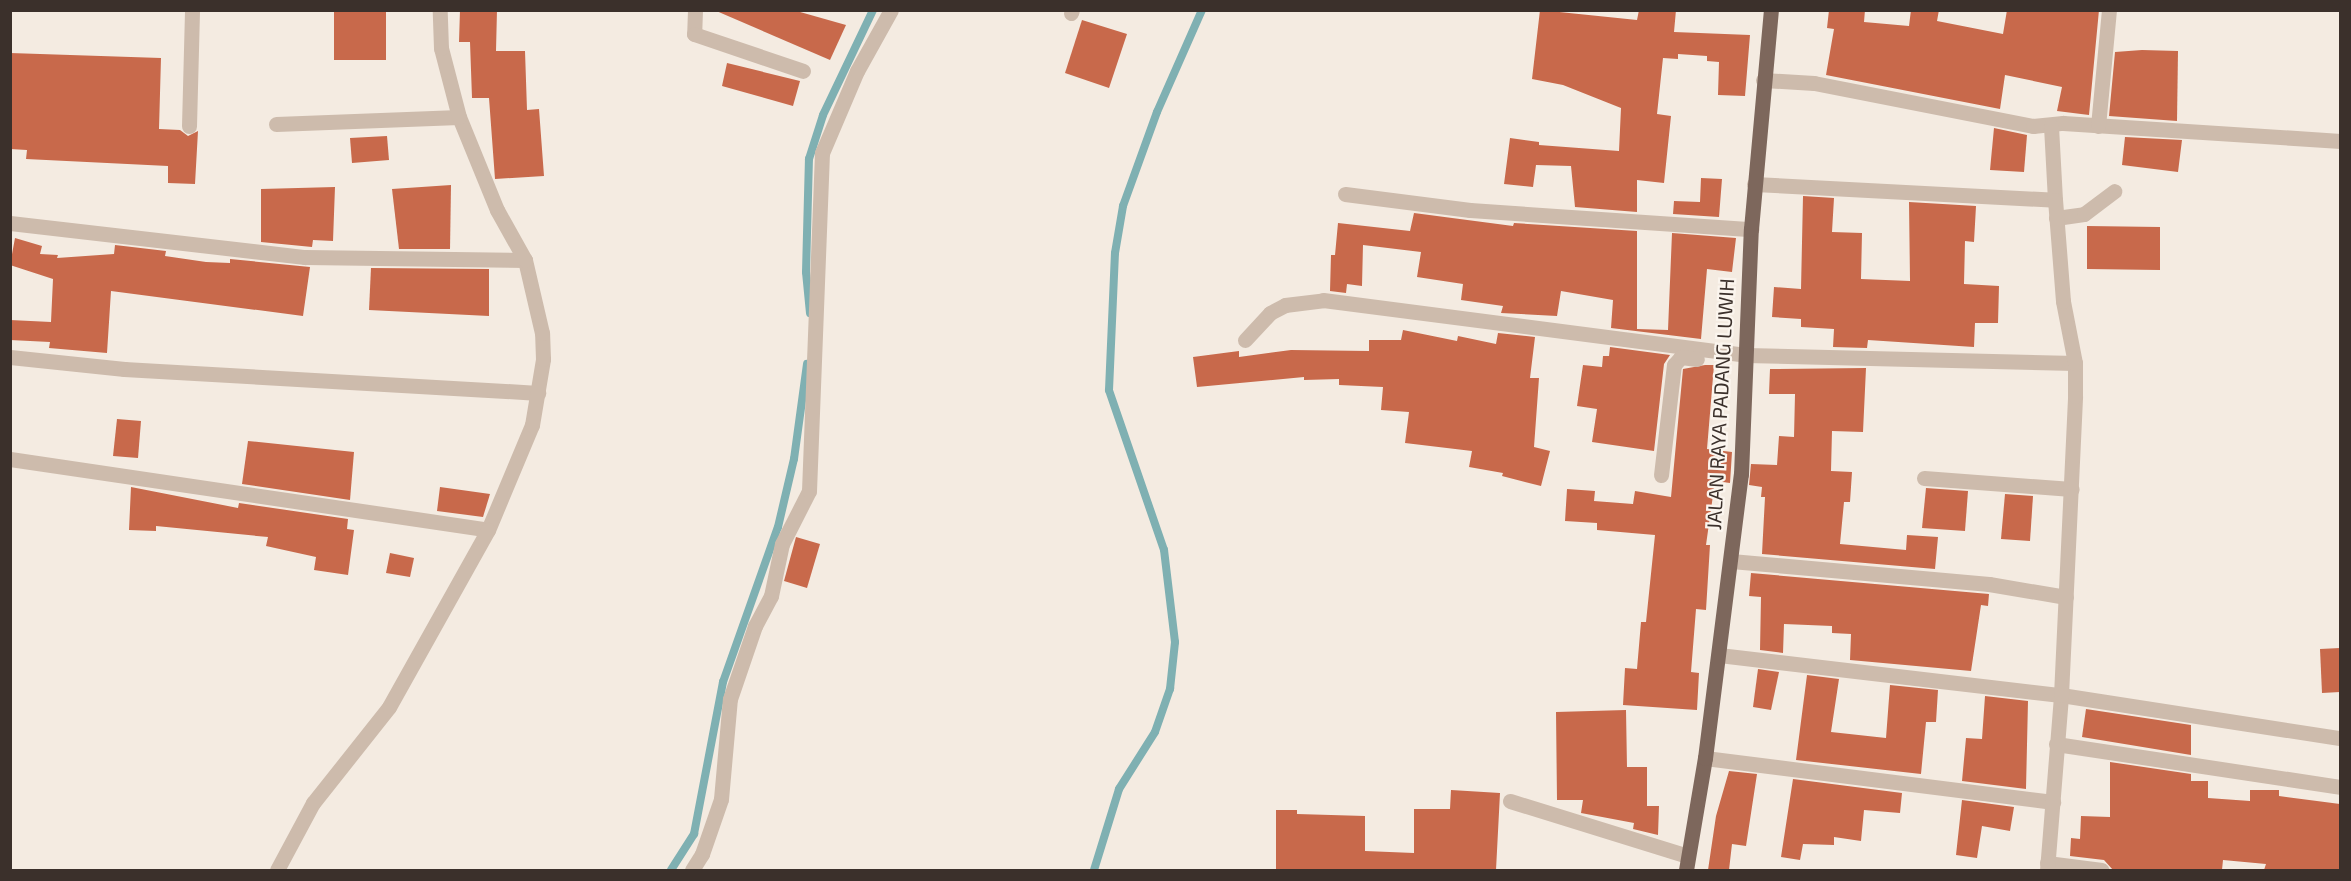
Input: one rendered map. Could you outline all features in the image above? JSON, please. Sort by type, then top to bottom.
[{"type":"main road","name":"JALAN RAYA PADANG LUWIH","points":[[1687,863],[1705,758],[1741,474],[1751,229],[1771,10]]},
{"type":"street","points":[[189,126],[192,10]]},
{"type":"street","points":[[277,870],[313,803],[358,748],[409,674],[488,530],[523,454],[538,393],[542,333],[525,260],[497,210],[459,117],[441,48],[440,10]]},
{"type":"street","points":[[695,10],[694,34],[803,71]]},
{"type":"street","points":[[692,870],[722,799],[730,699],[755,626],[771,596],[782,544],[809,491],[822,153],[857,71],[891,10]]},
{"type":"street","points":[[2098,126],[2109,10]]},
{"type":"street","points":[[1763,80],[1814,83],[2033,126],[2098,126],[2340,141]]},
{"type":"street","points":[[276,124],[459,117]]},
{"type":"street","points":[[2051,126],[2063,301],[2075,363],[2072,489],[2061,694],[2047,867],[2102,870]]},
{"type":"street","points":[[1754,184],[2055,200]]},
{"type":"street","points":[[2056,218],[2084,214],[2114,191]]},
{"type":"street","points":[[1345,194],[1470,210],[1751,229]]},
{"type":"street","points":[[10,223],[305,257],[525,260]]},
{"type":"street","points":[[1245,340],[1270,313],[1285,305],[1323,300],[1745,360]]},
{"type":"street","points":[[10,357],[124,369],[538,393]]},
{"type":"street","points":[[1661,475],[1676,359],[2075,363]]},
{"type":"street","points":[[10,459],[488,530]]},
{"type":"street","points":[[1924,478],[2072,489]]},
{"type":"street","points":[[1731,561],[1989,584],[2066,597]]},
{"type":"street","points":[[1719,655],[2061,694],[2340,738]]},
{"type":"street","points":[[2056,744],[2340,787]]},
{"type":"street","points":[[1705,758],[2053,802]]},
{"type":"street","points":[[1510,801],[1687,863]]},
{"type":"building","points":[[334,10],[386,10],[386,60],[334,60]]},
{"type":"building","points":[[460,10],[497,10],[496,51],[525,51],[527,110],[539,109],[544,176],[495,179],[489,98],[472,98],[470,42],[459,42]]},
{"type":"building","points":[[714,10],[793,10],[846,25],[830,60]]},
{"type":"building","points":[[1540,10],[1637,20],[1639,10],[1676,10],[1674,32],[1750,35],[1745,96],[1718,95],[1719,62],[1707,61],[1707,56],[1678,54],[1678,59],[1663,58],[1657,114],[1671,116],[1664,183],[1637,180],[1637,212],[1575,207],[1571,166],[1536,165],[1533,187],[1504,184],[1510,138],[1539,142],[1539,145],[1619,151],[1621,108],[1563,85],[1532,79]]},
{"type":"building","points":[[1829,10],[1865,10],[1864,22],[1909,26],[1911,10],[1939,10],[1937,21],[2003,34],[2007,10],[2099,10],[2089,115],[2057,111],[2062,87],[2005,75],[2000,109],[1826,75],[1834,29],[1827,28]]},
{"type":"building","points":[[1082,20],[1127,34],[1109,88],[1065,73]]},
{"type":"building","points":[[2178,51],[2177,121],[2109,116],[2115,52]]},
{"type":"building","points":[[10,53],[161,58],[159,129],[180,130],[188,136],[198,131],[195,184],[168,183],[168,166],[26,159],[27,150],[10,149]]},
{"type":"building","points":[[727,63],[800,81],[793,106],[722,86]]},
{"type":"building","points":[[1994,128],[2027,135],[2024,172],[1990,170]]},
{"type":"building","points":[[387,136],[389,160],[352,163],[350,138]]},
{"type":"building","points":[[2125,137],[2182,140],[2178,172],[2122,165]]},
{"type":"building","points":[[1701,178],[1722,179],[1719,217],[1673,214],[1674,201],[1700,202]]},
{"type":"building","points":[[451,185],[450,249],[399,249],[392,189]]},
{"type":"building","points":[[335,187],[333,241],[313,240],[312,247],[261,242],[261,189]]},
{"type":"building","points":[[1803,196],[1834,198],[1832,232],[1862,233],[1861,279],[1910,281],[1909,202],[1976,206],[1974,242],[1965,241],[1964,284],[1999,286],[1998,323],[1975,323],[1974,347],[1868,340],[1867,348],[1833,347],[1834,329],[1801,327],[1801,319],[1772,317],[1774,287],[1801,289]]},
{"type":"building","points":[[1414,213],[1513,226],[1514,223],[1637,231],[1637,329],[1668,330],[1672,233],[1736,238],[1732,272],[1707,269],[1701,339],[1611,328],[1613,300],[1561,291],[1557,316],[1501,313],[1503,306],[1461,300],[1463,284],[1417,277],[1421,252],[1363,245],[1362,286],[1347,284],[1346,293],[1330,291],[1331,255],[1335,255],[1338,223],[1410,231]]},
{"type":"building","points":[[2087,226],[2160,227],[2160,270],[2087,269]]},
{"type":"building","points":[[15,238],[42,246],[40,254],[58,255],[57,258],[114,254],[115,245],[166,251],[165,256],[206,262],[230,263],[230,259],[310,267],[303,316],[111,291],[107,353],[49,348],[50,342],[10,340],[10,320],[51,322],[53,279],[10,265]]},
{"type":"building","points":[[371,268],[489,269],[489,316],[369,310]]},
{"type":"building","points":[[1403,330],[1457,341],[1458,336],[1496,344],[1498,333],[1535,337],[1530,378],[1539,378],[1534,447],[1550,451],[1541,486],[1502,476],[1503,473],[1469,467],[1472,451],[1405,443],[1409,412],[1381,410],[1383,387],[1339,385],[1339,379],[1304,380],[1304,377],[1197,387],[1193,357],[1239,351],[1239,357],[1291,350],[1369,351],[1369,340],[1401,340]]},
{"type":"building","points":[[1610,347],[1670,355],[1664,364],[1654,451],[1592,442],[1597,409],[1577,406],[1583,365],[1602,367],[1603,356],[1609,356]]},
{"type":"building","points":[[1714,365],[1707,449],[1732,452],[1730,483],[1715,481],[1706,545],[1710,545],[1706,610],[1696,609],[1691,672],[1699,673],[1697,710],[1623,705],[1625,668],[1637,669],[1641,622],[1646,622],[1655,535],[1597,530],[1597,523],[1565,521],[1567,489],[1595,491],[1594,501],[1633,504],[1635,491],[1671,497],[1683,369]]},
{"type":"building","points":[[1866,368],[1863,432],[1832,431],[1831,471],[1852,472],[1850,502],[1844,502],[1840,544],[1906,550],[1907,535],[1938,537],[1935,569],[1762,554],[1765,497],[1761,497],[1762,487],[1749,485],[1751,464],[1777,465],[1779,436],[1794,437],[1795,394],[1769,394],[1770,369]]},
{"type":"building","points":[[117,419],[141,421],[138,458],[113,456]]},
{"type":"building","points":[[248,441],[354,452],[350,500],[242,484]]},
{"type":"building","points":[[131,487],[238,508],[239,503],[348,519],[347,529],[354,530],[348,575],[314,570],[316,557],[266,546],[268,537],[156,526],[156,531],[129,530]]},
{"type":"building","points":[[440,487],[490,494],[483,517],[437,511]]},
{"type":"building","points":[[1926,488],[1968,491],[1965,531],[1922,528]]},
{"type":"building","points":[[2005,494],[2033,496],[2030,541],[2001,539]]},
{"type":"building","points":[[796,537],[820,544],[807,588],[784,581]]},
{"type":"building","points":[[390,553],[414,558],[410,577],[386,573]]},
{"type":"building","points":[[1751,573],[1989,594],[1988,606],[1981,605],[1971,671],[1850,660],[1851,634],[1832,633],[1832,626],[1784,624],[1783,653],[1760,650],[1761,597],[1749,596]]},
{"type":"building","points":[[2340,648],[2340,692],[2322,693],[2320,649]]},
{"type":"building","points":[[1758,669],[1779,672],[1771,710],[1753,707]]},
{"type":"building","points":[[1807,675],[1839,679],[1831,732],[1886,738],[1890,685],[1938,690],[1936,722],[1926,722],[1921,774],[1796,760]]},
{"type":"building","points":[[1985,696],[2028,701],[2026,789],[1962,781],[1966,738],[1982,739]]},
{"type":"building","points":[[2086,709],[2191,725],[2191,755],[2082,737]]},
{"type":"building","points":[[1626,710],[1627,767],[1647,767],[1647,806],[1659,806],[1658,835],[1633,829],[1634,823],[1581,813],[1583,800],[1557,800],[1556,712]]},
{"type":"building","points":[[2110,762],[2191,774],[2191,781],[2208,781],[2208,798],[2250,801],[2250,790],[2279,790],[2279,796],[2340,804],[2340,870],[2264,870],[2266,864],[2223,860],[2222,870],[2113,870],[2104,860],[2070,856],[2071,838],[2080,839],[2081,816],[2110,817]]},
{"type":"building","points":[[1729,771],[1757,774],[1746,846],[1732,844],[1729,870],[1708,870],[1716,816]]},
{"type":"building","points":[[1793,779],[1902,793],[1900,813],[1864,810],[1861,841],[1834,837],[1834,845],[1803,844],[1800,860],[1781,857]]},
{"type":"building","points":[[1451,790],[1500,793],[1496,870],[1276,870],[1276,810],[1297,810],[1297,814],[1365,816],[1365,851],[1414,853],[1414,809],[1450,809]]},
{"type":"building","points":[[1962,800],[2014,807],[2010,831],[1982,826],[1977,858],[1956,855]]},
{"type":"waterway","points":[[810,313],[806,272],[809,159],[823,115],[873,10]]},
{"type":"waterway","points":[[1094,870],[1119,789],[1155,732],[1170,689],[1175,642],[1164,550],[1109,390],[1115,253],[1123,206],[1157,112],[1202,10]]},
{"type":"waterway","points":[[671,870],[694,834],[723,682],[778,527],[794,459],[807,364]]}]
